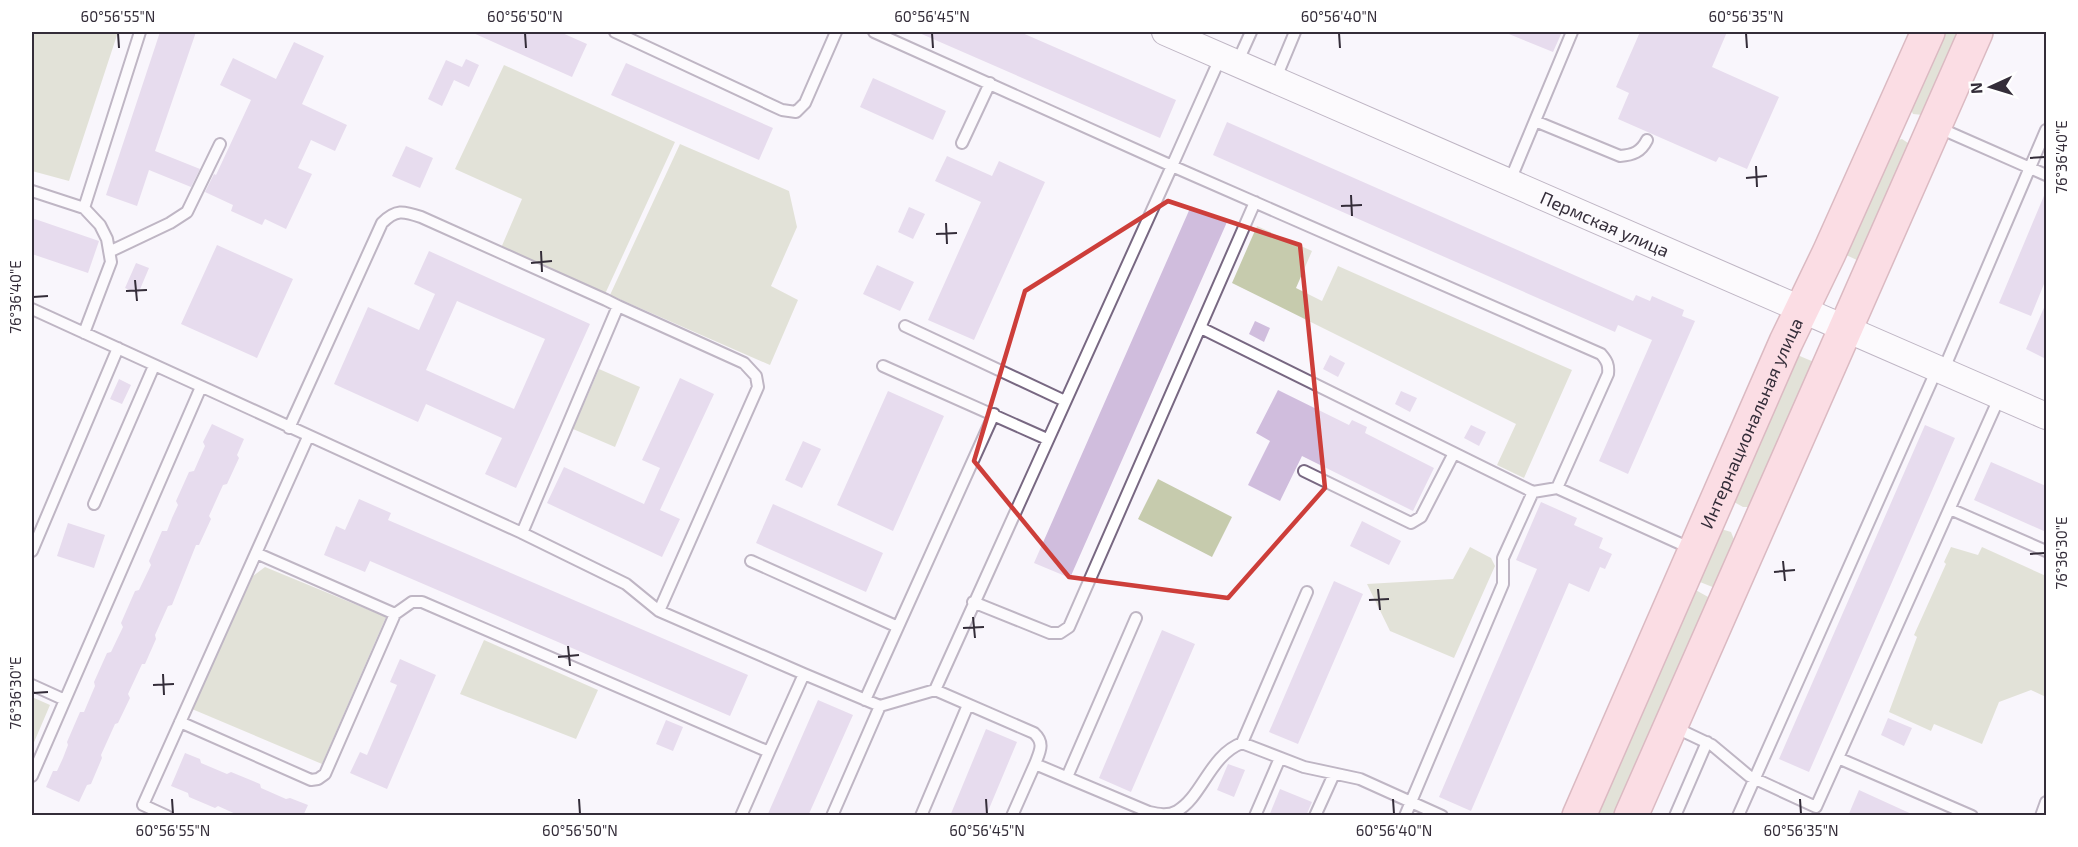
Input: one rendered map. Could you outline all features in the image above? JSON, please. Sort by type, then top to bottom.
[{"type":"main road","name":"Интернациональная улица","points":[[1579,816],[1802,309],[1928,32]]},
{"type":"main road","points":[[1630,816],[1976,32]]},
{"type":"main road","points":[[1890,117],[1932,131]]},
{"type":"main road","points":[[1713,509],[1758,529]]},
{"type":"street","name":"Пермская улица","points":[[1165,32],[2046,416]]},
{"type":"lane","points":[[84,208],[140,32]]},
{"type":"lane","points":[[615,32],[782,110],[796,112],[805,103],[836,32]]},
{"type":"lane","points":[[874,32],[1600,354],[1609,367],[1608,374],[1557,488]]},
{"type":"lane","points":[[935,690],[1172,166],[1229,60],[1251,32]]},
{"type":"lane","points":[[1275,80],[1295,32]]},
{"type":"lane","points":[[1509,183],[1572,32]]},
{"type":"lane","points":[[962,143],[990,83]]},
{"type":"lane","points":[[1535,121],[1620,156],[1638,152],[1647,140]]},
{"type":"lane","points":[[1738,816],[2046,130]]},
{"type":"lane","points":[[1932,131],[2046,175]]},
{"type":"lane","points":[[111,251],[170,223],[187,212],[220,144]]},
{"type":"lane","points":[[32,191],[84,208],[100,225],[111,251],[111,262],[84,333]]},
{"type":"lane","points":[[973,602],[1050,633],[1060,633],[1069,627],[1255,202]]},
{"type":"lane","points":[[289,428],[381,223],[392,213],[406,212],[421,217],[744,363],[756,376],[758,387],[659,611]]},
{"type":"lane","points":[[522,533],[618,306]]},
{"type":"lane","points":[[32,309],[522,533],[626,584],[659,611],[804,675],[880,706],[935,690],[1034,733],[1040,739],[1042,747],[1012,816]]},
{"type":"lane","points":[[905,326],[1065,401]]},
{"type":"lane","points":[[1201,328],[1533,492],[1557,488],[1695,550]]},
{"type":"lane","points":[[32,551],[118,348]]},
{"type":"lane","points":[[94,504],[154,366]]},
{"type":"lane","points":[[883,366],[1047,439]]},
{"type":"lane","points":[[32,776],[201,387]]},
{"type":"lane","points":[[1671,725],[1707,742],[1755,779],[1819,811],[1838,758],[2000,396]]},
{"type":"lane","points":[[865,700],[994,414]]},
{"type":"lane","points":[[167,816],[144,810],[180,722],[308,437]]},
{"type":"lane","points":[[1304,471],[1411,523],[1421,517],[1454,453]]},
{"type":"lane","points":[[1405,816],[1503,584],[1503,558],[1533,492]]},
{"type":"lane","points":[[1950,509],[2046,551]]},
{"type":"lane","points":[[256,553],[395,614]]},
{"type":"lane","points":[[751,561],[898,627]]},
{"type":"lane","points":[[1035,764],[1149,812],[1161,815],[1176,814],[1224,755],[1242,743],[1307,592]]},
{"type":"lane","points":[[180,722],[310,780],[318,780],[325,774],[395,614],[412,602],[422,602],[769,752]]},
{"type":"lane","points":[[1066,777],[1136,618]]},
{"type":"lane","points":[[741,816],[804,675]]},
{"type":"lane","points":[[32,685],[65,700]]},
{"type":"lane","points":[[921,816],[968,705]]},
{"type":"lane","points":[[832,816],[880,706]]},
{"type":"lane","points":[[1675,816],[1707,742]]},
{"type":"lane","points":[[1242,743],[1304,767],[1360,779],[1442,816]]},
{"type":"lane","points":[[1255,816],[1280,758]]},
{"type":"lane","points":[[1838,758],[1972,816]]},
{"type":"lane","points":[[1315,816],[1334,774]]},
{"type":"lane","points":[[2040,816],[2046,802]]},
{"type":"highlighted area","points":[[1168,201],[1300,245],[1325,488],[1228,598],[1069,577],[974,461],[1025,291]]},
{"type":"green space","points":[[32,32],[118,32],[69,181],[32,171]]},
{"type":"green space","points":[[1942,32],[1962,32],[1923,115],[1913,114],[1911,110]]},
{"type":"green space","points":[[504,65],[675,142],[605,294],[501,248],[522,199],[455,169]]},
{"type":"green space","points":[[1902,139],[1908,143],[1909,147],[1859,261],[1844,254],[1895,141]]},
{"type":"green space","points":[[680,144],[789,191],[797,227],[771,286],[798,300],[770,365],[610,295]]},
{"type":"green space","points":[[1257,226],[1312,251],[1296,288],[1322,301],[1338,266],[1572,370],[1524,478],[1497,465],[1516,424],[1232,283]]},
{"type":"green space","points":[[1795,354],[1814,362],[1749,507],[1743,507],[1734,502]]},
{"type":"green space","points":[[599,369],[640,387],[615,447],[573,429]]},
{"type":"green space","points":[[1158,479],[1232,517],[1212,557],[1138,519]]},
{"type":"green space","points":[[1721,529],[1731,532],[1735,542],[1715,588],[1695,580]]},
{"type":"green space","points":[[1470,547],[1491,558],[1495,566],[1454,658],[1390,631],[1367,584],[1453,579]]},
{"type":"green space","points":[[1951,547],[1978,555],[1982,547],[2046,576],[2046,697],[2031,690],[1999,702],[1982,744],[1934,724],[1931,731],[1889,712],[1917,637],[1914,635],[1946,564],[1944,562]]},
{"type":"green space","points":[[265,567],[386,617],[322,764],[192,709],[253,576]]},
{"type":"green space","points":[[1692,588],[1710,598],[1613,815],[1591,816]]},
{"type":"green space","points":[[484,640],[598,690],[576,739],[460,694]]},
{"type":"green space","points":[[32,697],[50,705],[32,747]]},
{"type":"building","points":[[160,32],[196,32],[155,151],[200,169],[191,187],[149,170],[137,206],[106,195]]},
{"type":"building","points":[[471,32],[560,32],[587,44],[572,77]]},
{"type":"building","points":[[917,32],[1020,32],[1176,100],[1160,138]]},
{"type":"building","points":[[1504,32],[1562,32],[1553,52]]},
{"type":"building","points":[[1640,32],[1727,32],[1712,67],[1779,97],[1747,169],[1719,157],[1716,162],[1618,119],[1629,93],[1616,87]]},
{"type":"building","points":[[294,42],[324,56],[302,104],[347,125],[335,151],[311,140],[298,168],[312,174],[286,229],[265,219],[262,225],[231,211],[233,205],[205,192],[214,174],[216,175],[251,100],[220,85],[233,58],[276,79]]},
{"type":"building","points":[[466,59],[479,65],[469,87],[454,80],[442,106],[428,99],[446,60],[462,67]]},
{"type":"building","points":[[626,63],[773,128],[759,160],[611,95]]},
{"type":"building","points":[[873,78],[946,111],[933,140],[860,107]]},
{"type":"building","points":[[1227,122],[1633,301],[1636,295],[1650,301],[1652,296],[1684,310],[1682,316],[1695,321],[1628,474],[1599,461],[1652,340],[1618,325],[1615,332],[1213,155]]},
{"type":"building","points":[[406,146],[433,158],[420,188],[392,176]]},
{"type":"building","points":[[947,156],[992,176],[999,161],[1045,182],[974,340],[928,320],[981,202],[935,181]]},
{"type":"building","points":[[2046,191],[2046,279],[2031,316],[1999,303]]},
{"type":"building","points":[[1191,206],[1227,222],[1070,578],[1034,563]]},
{"type":"building","points":[[909,207],[925,214],[913,239],[898,232]]},
{"type":"building","points":[[32,218],[99,241],[88,273],[32,254]]},
{"type":"building","points":[[217,245],[293,279],[257,358],[181,324]]},
{"type":"building","points":[[429,251],[590,324],[516,488],[485,474],[502,438],[426,404],[418,422],[334,384],[368,307],[419,330],[435,294],[414,284]],"holes":[[[457,301],[545,339],[514,409],[426,370]]]},
{"type":"building","points":[[136,263],[149,268],[138,294],[125,288]]},
{"type":"building","points":[[877,265],[914,282],[900,311],[863,294]]},
{"type":"building","points":[[2046,303],[2046,359],[2026,349]]},
{"type":"building","points":[[1255,321],[1270,328],[1264,342],[1249,334]]},
{"type":"building","points":[[1330,355],[1345,363],[1338,377],[1323,369]]},
{"type":"building","points":[[680,378],[714,394],[660,510],[680,519],[662,557],[547,503],[564,467],[644,504],[660,468],[642,460]]},
{"type":"building","points":[[119,379],[131,385],[122,404],[110,399]]},
{"type":"building","points":[[1278,390],[1349,425],[1352,420],[1367,427],[1365,433],[1434,468],[1413,511],[1302,456],[1280,501],[1248,485],[1270,441],[1256,433]]},
{"type":"building","points":[[888,391],[944,416],[893,531],[837,505]]},
{"type":"building","points":[[1401,391],[1417,398],[1410,412],[1395,404]]},
{"type":"building","points":[[212,424],[244,439],[237,455],[239,458],[227,484],[223,485],[209,516],[211,519],[199,545],[196,545],[172,605],[168,606],[145,664],[142,664],[128,694],[130,698],[118,723],[115,724],[91,784],[87,785],[79,802],[46,787],[53,771],[57,771],[63,758],[80,712],[84,712],[107,653],[111,652],[123,627],[121,623],[135,591],[139,590],[151,565],[149,561],[162,531],[167,531],[178,505],[176,501],[189,472],[194,471],[205,446],[203,442]]},
{"type":"building","points":[[1471,425],[1486,432],[1479,446],[1464,438]]},
{"type":"building","points":[[1925,425],[1955,438],[1809,772],[1779,759]]},
{"type":"building","points":[[803,441],[821,449],[802,488],[785,480]]},
{"type":"building","points":[[1991,462],[2046,486],[2046,532],[1974,500]]},
{"type":"building","points":[[359,499],[391,513],[388,520],[748,675],[730,716],[370,561],[365,572],[324,555],[336,526],[345,530]]},
{"type":"building","points":[[1541,502],[1577,518],[1574,525],[1603,538],[1599,548],[1612,554],[1605,569],[1600,567],[1589,592],[1569,583],[1471,811],[1439,797],[1537,569],[1516,560]]},
{"type":"building","points":[[773,504],[883,553],[866,592],[756,543]]},
{"type":"building","points":[[1362,521],[1401,541],[1389,565],[1350,546]]},
{"type":"building","points":[[68,523],[105,535],[94,568],[57,556]]},
{"type":"building","points":[[1334,581],[1363,594],[1298,744],[1269,732]]},
{"type":"building","points":[[1162,630],[1195,644],[1131,792],[1099,778]]},
{"type":"building","points":[[400,659],[436,675],[387,789],[350,773],[360,752],[367,755],[397,685],[390,682]]},
{"type":"building","points":[[818,700],[853,715],[808,816],[767,816]]},
{"type":"building","points":[[1888,718],[1912,728],[1904,746],[1881,735]]},
{"type":"building","points":[[666,720],[683,727],[673,751],[656,744]]},
{"type":"building","points":[[986,729],[1017,742],[986,816],[950,816]]},
{"type":"building","points":[[185,753],[227,774],[231,772],[260,784],[261,788],[286,799],[290,798],[308,805],[303,816],[240,816],[189,797],[188,793],[171,786]]},
{"type":"building","points":[[1228,764],[1245,770],[1234,797],[1217,790]]},
{"type":"building","points":[[1280,789],[1312,802],[1306,816],[1269,816]]},
{"type":"building","points":[[1859,790],[1916,816],[1848,816]]}]
